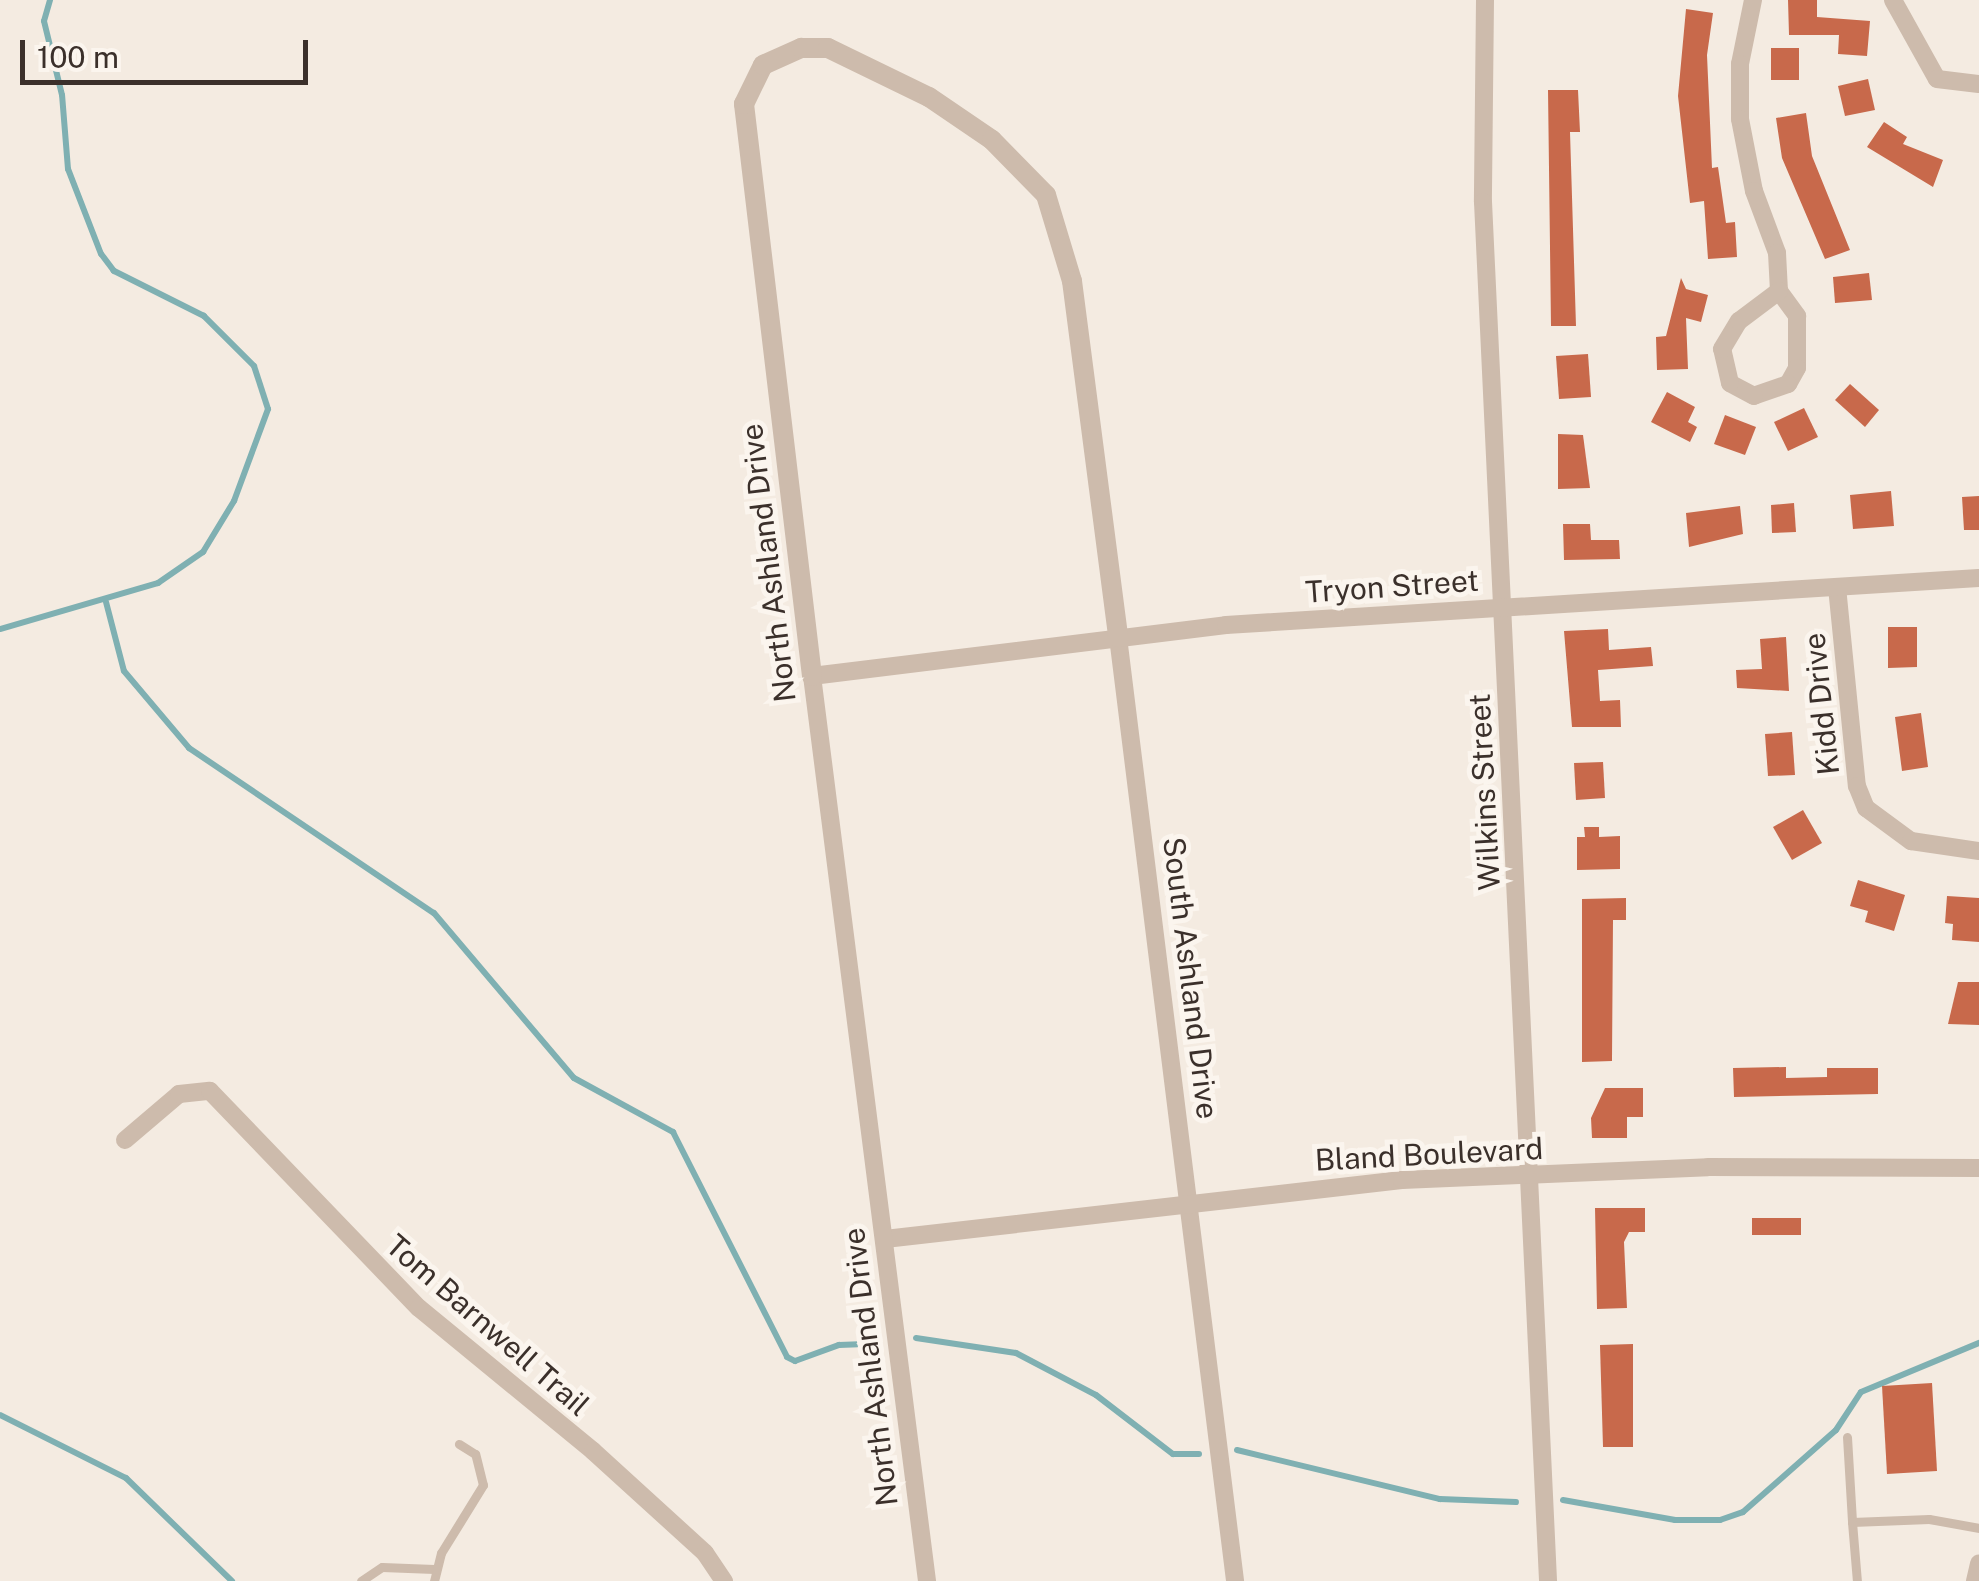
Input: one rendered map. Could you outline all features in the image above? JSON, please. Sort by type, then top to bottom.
[{"type":"street","name":"Wilkins Street","points":[[1486,0],[1483,202],[1548,1581]]},
{"type":"street","points":[[1753,0],[1740,64],[1740,119],[1754,191],[1777,252],[1779,291],[1797,316],[1797,368],[1788,384],[1754,396],[1730,383],[1722,349],[1739,321],[1779,291]]},
{"type":"street","points":[[1893,0],[1937,79],[1979,84]]},
{"type":"street","name":"North Ashland Drive","points":[[928,1581],[812,676],[744,104],[763,65],[801,48],[828,48],[929,98],[1026,171],[1059,224],[1085,382]]},
{"type":"street","name":"South Ashland Drive","points":[[1085,382],[1235,1581]]},
{"type":"street","name":"Tryon Street","points":[[812,676],[1118,636],[1500,606],[1979,578]]},
{"type":"street","name":"Kidd Drive","points":[[1837,587],[1857,786],[1866,808],[1911,842],[1979,851]]},
{"type":"street","name":"Tom Barnwell Trail","points":[[125,1140],[179,1094],[210,1091],[419,1308],[593,1451],[705,1552],[724,1581]]},
{"type":"street","name":"Bland Boulevard","points":[[885,1239],[1312,1186],[1708,1167],[1979,1168]]},
{"type":"street","points":[[1974,1581],[1979,1563]]},
{"type":"lane","points":[[1847,1437],[1857,1581]]},
{"type":"lane","points":[[434,1581],[434,1569],[482,1485],[475,1454],[459,1444]]},
{"type":"lane","points":[[1852,1522],[1929,1519],[1979,1528]]},
{"type":"lane","points":[[360,1581],[382,1567],[434,1569]]},
{"type":"building","points":[[1788,0],[1817,0],[1817,17],[1870,21],[1867,56],[1838,54],[1839,35],[1789,35]]},
{"type":"building","points":[[1686,9],[1713,13],[1707,55],[1712,168],[1718,167],[1726,223],[1735,222],[1737,257],[1708,259],[1704,201],[1690,203],[1678,96]]},
{"type":"building","points":[[1771,48],[1799,48],[1799,80],[1771,80]]},
{"type":"building","points":[[1868,79],[1875,110],[1845,116],[1838,86]]},
{"type":"building","points":[[1548,90],[1578,90],[1580,132],[1570,132],[1576,326],[1551,326]]},
{"type":"building","points":[[1806,113],[1812,156],[1850,250],[1825,259],[1782,158],[1776,118]]},
{"type":"building","points":[[1884,122],[1907,137],[1903,144],[1943,160],[1933,187],[1867,147]]},
{"type":"building","points":[[1869,273],[1872,300],[1835,303],[1833,277]]},
{"type":"building","points":[[1681,278],[1686,289],[1708,295],[1701,322],[1686,318],[1688,369],[1657,370],[1656,337],[1666,336]]},
{"type":"building","points":[[1588,354],[1591,397],[1559,399],[1556,356]]},
{"type":"building","points":[[1850,384],[1879,410],[1865,427],[1835,400]]},
{"type":"building","points":[[1667,392],[1695,407],[1688,422],[1697,427],[1690,442],[1651,422]]},
{"type":"building","points":[[1804,408],[1818,437],[1788,451],[1774,422]]},
{"type":"building","points":[[1725,415],[1756,427],[1745,455],[1714,444]]},
{"type":"building","points":[[1558,434],[1583,435],[1590,488],[1558,489]]},
{"type":"building","points":[[1891,491],[1894,526],[1853,529],[1850,495]]},
{"type":"building","points":[[1979,496],[1979,530],[1964,530],[1962,497]]},
{"type":"building","points":[[1794,503],[1796,532],[1772,533],[1771,505]]},
{"type":"building","points":[[1740,506],[1743,534],[1689,547],[1686,513]]},
{"type":"building","points":[[1563,524],[1590,524],[1591,540],[1619,540],[1620,559],[1564,560]]},
{"type":"building","points":[[1888,627],[1917,627],[1917,667],[1888,668]]},
{"type":"building","points":[[1608,629],[1609,650],[1651,647],[1653,666],[1598,670],[1600,701],[1620,700],[1621,727],[1572,727],[1564,631]]},
{"type":"building","points":[[1786,637],[1789,691],[1737,688],[1736,670],[1762,669],[1760,639]]},
{"type":"building","points":[[1921,713],[1928,767],[1902,771],[1895,717]]},
{"type":"building","points":[[1792,732],[1795,775],[1768,776],[1765,734]]},
{"type":"building","points":[[1603,762],[1605,798],[1576,800],[1574,763]]},
{"type":"building","points":[[1803,810],[1822,843],[1792,860],[1773,827]]},
{"type":"building","points":[[1584,827],[1599,827],[1599,837],[1620,836],[1620,869],[1577,870],[1577,837],[1585,837]]},
{"type":"building","points":[[1858,880],[1905,895],[1894,931],[1865,922],[1868,911],[1850,906]]},
{"type":"building","points":[[1947,896],[1979,898],[1979,942],[1952,940],[1953,924],[1945,923]]},
{"type":"building","points":[[1626,898],[1626,920],[1613,920],[1612,1061],[1582,1062],[1582,899]]},
{"type":"building","points":[[1958,982],[1979,982],[1979,1025],[1948,1024]]},
{"type":"building","points":[[1786,1067],[1786,1078],[1827,1077],[1827,1068],[1878,1068],[1878,1094],[1734,1097],[1733,1068]]},
{"type":"building","points":[[1605,1088],[1643,1088],[1643,1117],[1627,1117],[1627,1138],[1592,1138],[1591,1118]]},
{"type":"building","points":[[1595,1208],[1645,1208],[1645,1232],[1629,1232],[1624,1242],[1627,1308],[1597,1309]]},
{"type":"building","points":[[1752,1218],[1801,1218],[1801,1235],[1752,1235]]},
{"type":"building","points":[[1633,1344],[1633,1447],[1603,1447],[1600,1345]]},
{"type":"building","points":[[1932,1383],[1937,1471],[1887,1474],[1882,1386]]},
{"type":"waterway","points":[[0,629],[158,583],[203,552],[234,501],[268,409],[254,366],[204,316],[114,271],[101,254],[68,169],[62,95],[44,21],[50,0]]},
{"type":"waterway","points":[[106,602],[124,671],[189,748],[434,913],[574,1078],[673,1132],[787,1357],[795,1361],[839,1345],[872,1344]]},
{"type":"waterway","points":[[916,1338],[1016,1353],[1096,1395],[1173,1454],[1199,1454]]},
{"type":"waterway","points":[[1563,1500],[1675,1520],[1720,1520],[1743,1512],[1836,1430],[1861,1392],[1979,1343]]},
{"type":"waterway","points":[[0,1415],[126,1478],[232,1581]]},
{"type":"waterway","points":[[1237,1450],[1440,1499],[1516,1502]]}]
